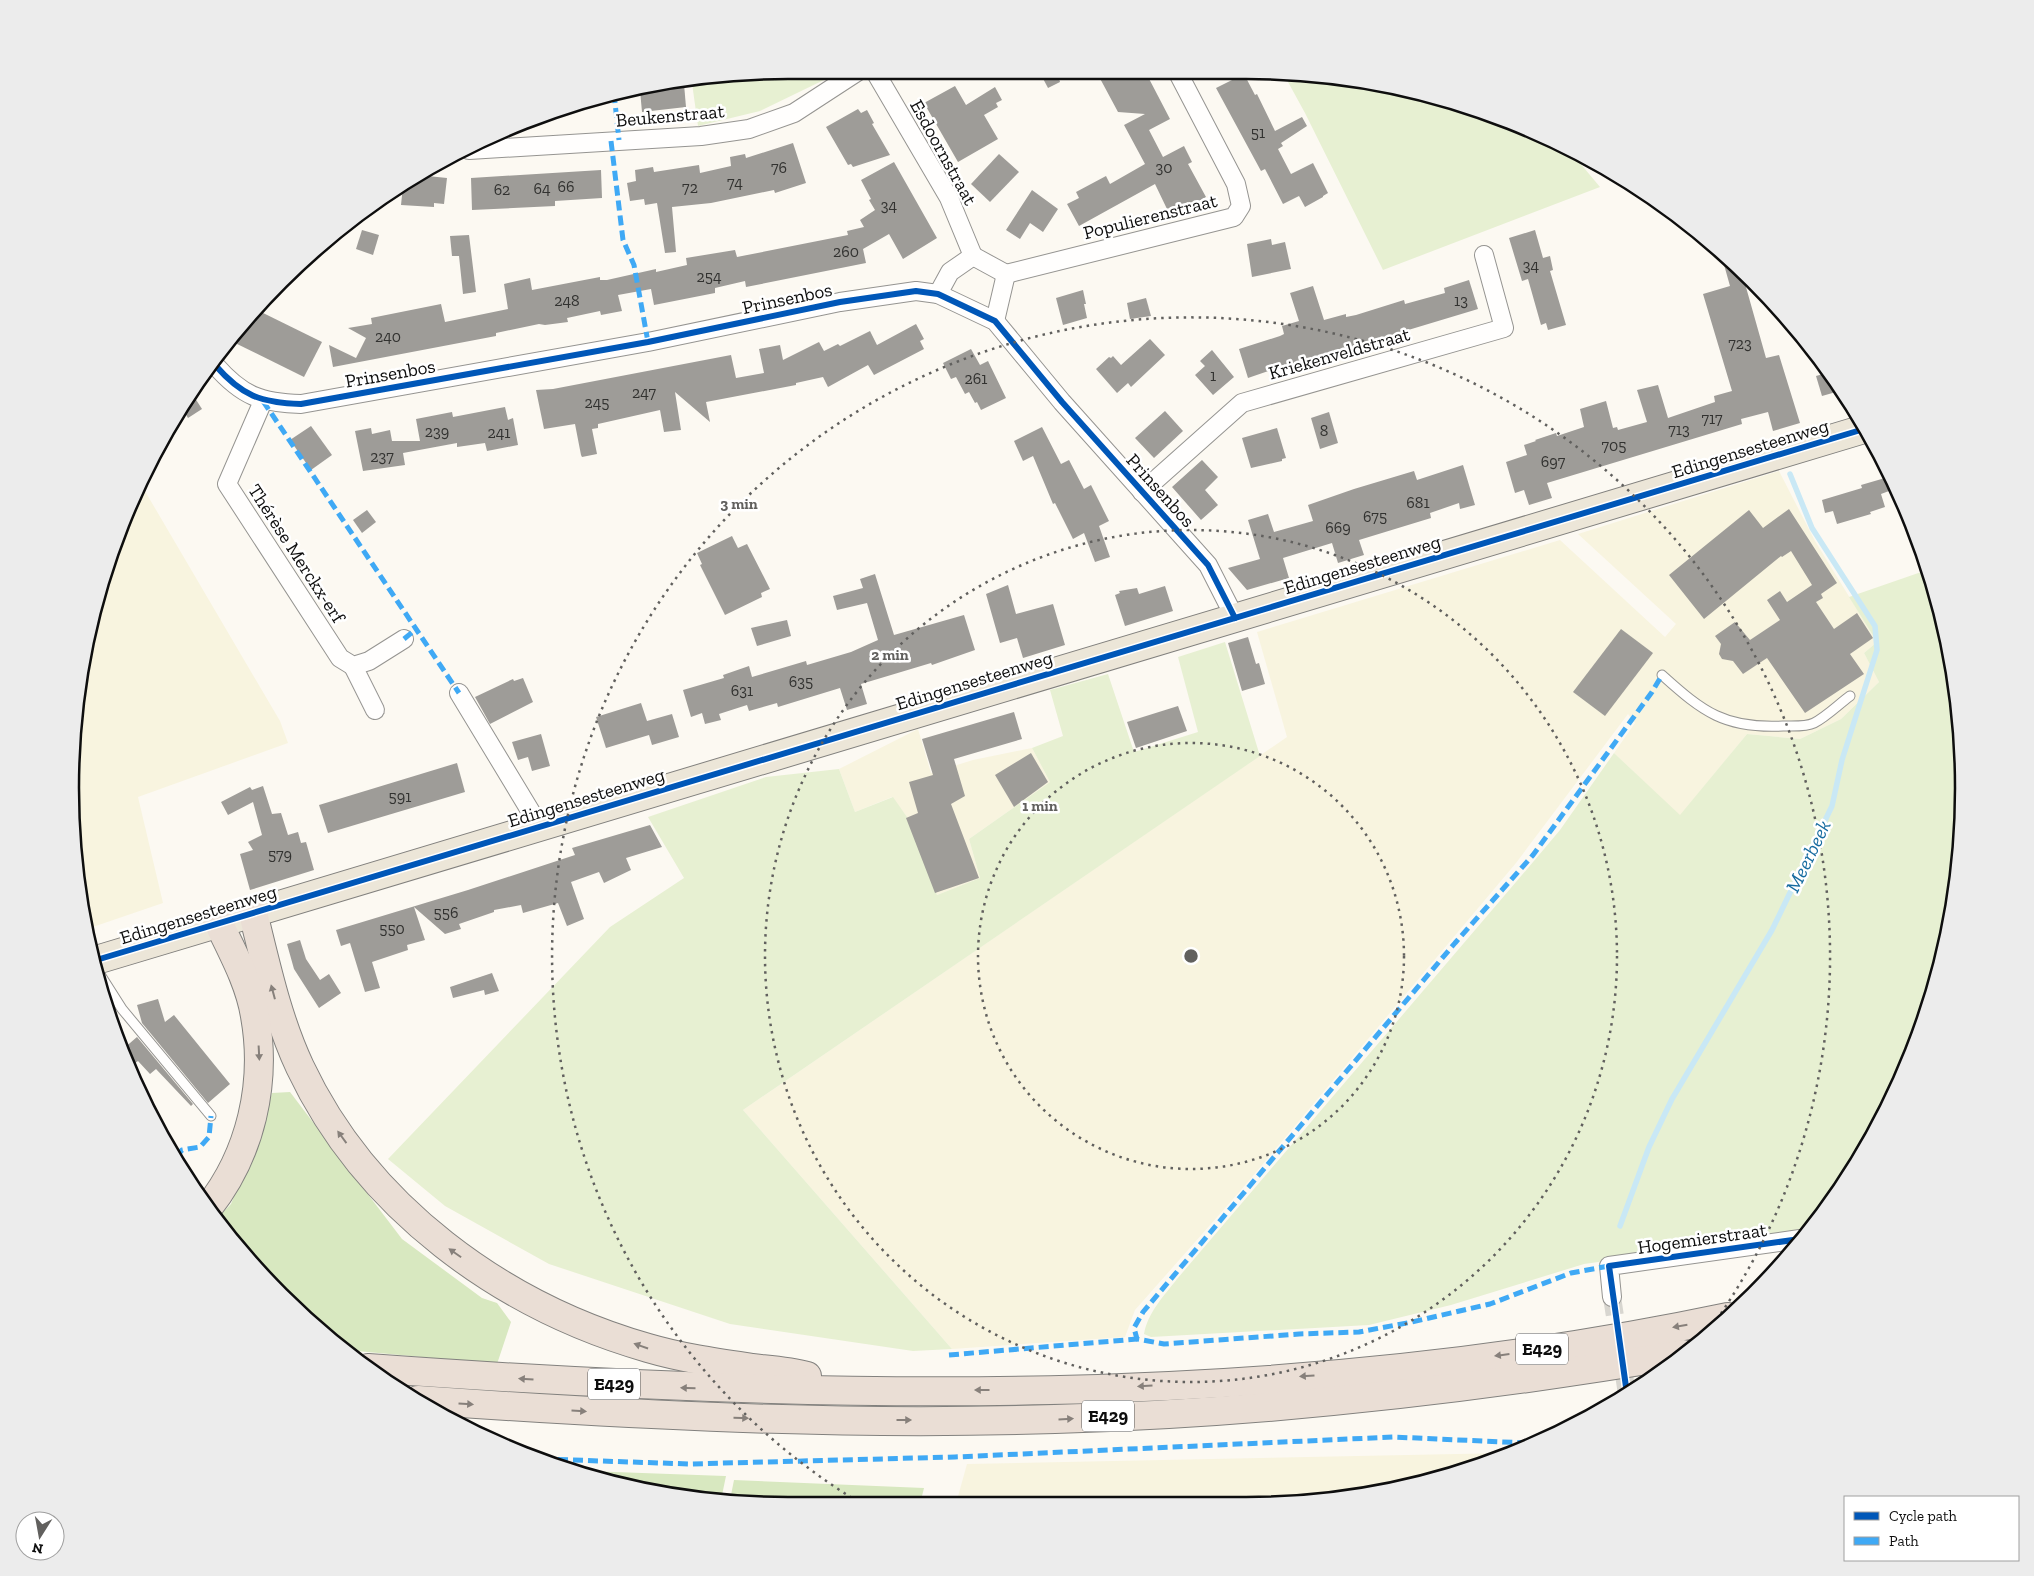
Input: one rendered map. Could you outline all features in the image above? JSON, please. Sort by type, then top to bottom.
[{"type":"highway","points":[[253,913],[278,1012],[300,1067],[331,1123],[365,1168],[407,1214],[441,1243],[495,1281],[588,1328],[649,1348],[719,1363],[800,1374],[860,1391]]},
{"type":"highway","points":[[213,1203],[237,1161],[250,1128],[258,1091],[259,1057],[255,1015],[242,972],[219,924]]},
{"type":"highway","name":"E429","points":[[381,1369],[533,1380],[682,1387],[860,1391],[1056,1390],[1224,1382],[1356,1373],[1525,1352],[1716,1319]]},
{"type":"highway","name":"E429","points":[[431,1401],[685,1417],[856,1420],[1055,1419],[1225,1410],[1358,1399],[1501,1382],[1671,1356]]},
{"type":"main road","name":"Edingensesteenweg","points":[[100,959],[1859,431]]},
{"type":"street","name":"Beukenstraat","points":[[480,149],[701,136],[748,128],[794,113],[846,79]]},
{"type":"street","name":"Esdoornstraat","points":[[879,79],[948,198],[973,256]]},
{"type":"street","name":"Populierenstraat","points":[[1006,274],[1234,217],[1241,206],[1236,184],[1181,79]]},
{"type":"street","name":"Kriekenveldstraat","points":[[1142,492],[1242,403],[1504,328],[1484,255]]},
{"type":"street","points":[[938,294],[950,272],[973,256],[1006,274],[994,321]]},
{"type":"street","name":"Prinsenbos","points":[[217,367],[236,386],[264,401],[301,404],[648,342],[840,302],[916,291],[938,294],[994,321],[1062,402],[1208,566],[1234,618]]},
{"type":"street","name":"Thérèse Merckx-erf","points":[[264,401],[227,484],[340,658],[353,666],[375,710]]},
{"type":"street","points":[[353,666],[369,661],[404,639]]},
{"type":"street","name":"Edingensesteenweg","points":[[459,694],[540,827]]},
{"type":"street","name":"Hogemierstraat","points":[[1612,1297],[1609,1266],[1792,1240]]},
{"type":"lane","points":[[1662,675],[1702,709],[1724,719],[1748,726],[1770,727],[1813,724],[1850,696]]},
{"type":"lane","points":[[107,986],[122,1010],[211,1116]]},
{"type":"shaded area","points":[[1779,471],[1815,541],[1877,642],[1864,653],[1879,682],[1841,719],[1800,739],[1747,734],[1680,816],[1614,753],[1635,723],[1628,714],[1516,863],[1241,1190],[1135,1310],[1125,1337],[952,1349],[743,1110],[1287,737],[1257,632],[1560,540],[1665,637],[1676,624],[1578,534]]},
{"type":"shaded area","points":[[145,491],[280,721],[288,743],[138,797],[163,903],[92,927],[80,834],[80,742],[92,650],[116,560]]},
{"type":"shaded area","points":[[918,729],[931,773],[973,760],[1032,748],[1050,782],[969,839],[980,878],[937,895],[907,817],[892,797],[855,812],[839,769]]},
{"type":"shaded area","points":[[1491,1453],[1430,1473],[1384,1484],[1292,1496],[1246,1497],[958,1497],[967,1464]]},
{"type":"green space","points":[[826,79],[760,111],[698,126],[692,85],[742,80]]},
{"type":"green space","points":[[1287,80],[1384,92],[1430,103],[1474,116],[1560,152],[1579,162],[1600,187],[1383,270]]},
{"type":"green space","points":[[1922,572],[1942,650],[1949,695],[1954,742],[1954,834],[1942,926],[1918,1016],[1882,1102],[1860,1143],[1836,1182],[1797,1234],[1584,1264],[1451,1305],[1369,1325],[1151,1337],[1144,1334],[1153,1311],[1177,1279],[1560,830],[1614,753],[1680,815],[1747,734],[1800,739],[1841,719],[1879,682],[1864,653],[1877,642],[1849,597]]},
{"type":"green space","points":[[1225,642],[1260,756],[743,1110],[952,1349],[913,1351],[730,1324],[549,1264],[445,1206],[388,1159],[610,927],[684,878],[648,817],[766,777],[839,769],[855,812],[893,797],[907,817],[937,895],[980,878],[969,839],[1050,782],[1032,748],[1063,736],[1050,690],[1108,674],[1134,752],[1198,732],[1178,657]]},
{"type":"green space","points":[[290,1092],[402,1239],[482,1298],[497,1303],[511,1322],[497,1364],[356,1351],[286,1290],[225,1220],[221,1214],[231,1204],[263,1124],[272,1093]]},
{"type":"green space","points":[[599,1471],[726,1476],[722,1494],[650,1484]]},
{"type":"green space","points":[[734,1480],[924,1488],[922,1497],[788,1497],[731,1495]]},
{"type":"building","points":[[1043,79],[1059,79],[1060,82],[1048,88]]},
{"type":"building","points":[[1100,79],[1149,79],[1170,119],[1149,130],[1163,157],[1184,146],[1192,162],[1188,164],[1206,197],[1190,206],[1188,202],[1178,207],[1177,205],[1167,209],[1155,184],[1079,226],[1067,204],[1079,198],[1076,192],[1106,176],[1110,184],[1145,164],[1124,125],[1145,114],[1118,112]]},
{"type":"building","points":[[1234,79],[1247,79],[1255,95],[1257,94],[1275,131],[1302,117],[1307,126],[1281,143],[1283,146],[1278,149],[1291,174],[1313,163],[1328,193],[1305,207],[1299,196],[1283,204],[1265,169],[1261,171],[1216,88]]},
{"type":"building","points":[[955,86],[966,105],[995,87],[1002,100],[996,103],[998,107],[984,115],[998,139],[958,162],[924,103]]},
{"type":"building","points":[[684,87],[686,107],[642,112],[640,94]]},
{"type":"building","points":[[858,109],[861,113],[867,110],[874,123],[872,124],[890,155],[853,167],[851,164],[848,165],[826,127]]},
{"type":"building","points":[[793,143],[806,183],[775,193],[774,190],[711,203],[672,207],[676,252],[665,253],[657,203],[645,205],[644,199],[630,201],[627,183],[636,181],[635,170],[653,167],[654,172],[699,165],[700,173],[731,166],[730,157],[745,154],[746,158]]},
{"type":"building","points":[[999,154],[1019,172],[990,202],[971,184]]},
{"type":"building","points":[[894,162],[937,238],[903,259],[889,234],[863,249],[866,263],[746,287],[745,281],[715,288],[715,293],[654,305],[651,289],[618,295],[622,311],[601,315],[600,311],[567,318],[568,322],[539,324],[496,333],[496,336],[333,367],[329,345],[356,358],[366,338],[348,328],[372,324],[371,318],[441,304],[445,322],[508,309],[504,284],[530,278],[532,290],[600,277],[600,280],[607,280],[656,269],[656,272],[687,265],[686,258],[735,250],[737,257],[848,235],[847,231],[864,227],[860,220],[875,210],[861,180]]},
{"type":"building","points":[[601,170],[602,198],[555,201],[555,206],[472,210],[471,178]]},
{"type":"building","points":[[429,176],[447,178],[444,204],[434,203],[434,207],[401,205],[402,193]]},
{"type":"building","points":[[1032,190],[1058,209],[1043,232],[1030,223],[1020,239],[1006,230]]},
{"type":"building","points":[[362,230],[379,235],[373,255],[356,249]]},
{"type":"building","points":[[1535,230],[1543,258],[1550,256],[1553,270],[1550,271],[1566,325],[1548,330],[1546,323],[1541,325],[1528,279],[1522,281],[1509,238]]},
{"type":"building","points":[[469,235],[476,292],[463,294],[459,256],[452,256],[450,236]]},
{"type":"building","points":[[1271,239],[1272,245],[1285,242],[1291,269],[1252,277],[1247,244]]},
{"type":"building","points":[[1724,264],[1745,283],[1766,358],[1779,355],[1800,423],[1773,431],[1768,412],[1741,419],[1742,424],[1547,483],[1552,498],[1529,505],[1524,490],[1515,493],[1506,462],[1527,455],[1524,445],[1535,440],[1556,433],[1557,436],[1584,427],[1580,409],[1606,401],[1613,428],[1617,427],[1618,430],[1647,422],[1637,390],[1658,385],[1668,418],[1715,402],[1714,396],[1732,391],[1703,294],[1730,286]]},
{"type":"building","points":[[1469,280],[1478,309],[1292,365],[1292,363],[1248,378],[1239,349],[1280,336],[1284,334],[1282,326],[1299,321],[1290,293],[1313,286],[1324,320],[1346,314],[1346,317],[1356,315],[1404,300],[1405,304],[1445,293],[1444,288]]},
{"type":"building","points":[[1083,290],[1087,318],[1063,325],[1056,298]]},
{"type":"building","points":[[1146,298],[1151,316],[1130,319],[1127,303]]},
{"type":"building","points":[[262,312],[322,342],[304,377],[236,343]]},
{"type":"building","points":[[916,324],[924,339],[920,341],[924,349],[874,375],[868,365],[828,387],[823,377],[796,383],[796,385],[706,402],[710,422],[675,392],[681,430],[664,432],[660,410],[598,424],[598,428],[592,429],[597,454],[582,457],[575,424],[544,429],[536,390],[553,389],[731,355],[736,378],[764,373],[759,349],[780,345],[783,360],[819,342],[824,351],[838,344],[840,346],[870,331],[877,345]]},
{"type":"building","points":[[1150,339],[1165,355],[1131,387],[1128,383],[1117,393],[1096,369],[1109,357],[1113,356],[1121,365]]},
{"type":"building","points":[[971,349],[980,365],[988,361],[1006,398],[981,410],[969,392],[965,394],[956,377],[951,379],[943,363]]},
{"type":"building","points":[[1212,350],[1234,377],[1213,395],[1195,375],[1205,366],[1200,361]]},
{"type":"building","points":[[1822,374],[1835,392],[1822,396],[1816,376]]},
{"type":"building","points":[[195,398],[202,409],[188,418],[186,414]]},
{"type":"building","points":[[505,407],[508,420],[513,418],[518,445],[487,451],[485,443],[457,447],[457,443],[403,453],[405,465],[363,471],[355,431],[371,428],[372,434],[390,430],[392,441],[420,441],[416,419],[452,412],[453,417]]},
{"type":"building","points":[[1165,411],[1183,431],[1154,458],[1135,438]]},
{"type":"building","points":[[1329,412],[1338,443],[1320,449],[1311,418]]},
{"type":"building","points":[[311,426],[332,455],[311,470],[290,440]]},
{"type":"building","points":[[1042,427],[1061,464],[1069,460],[1084,489],[1091,485],[1109,521],[1099,526],[1110,557],[1095,562],[1084,533],[1073,539],[1055,503],[1053,504],[1033,456],[1023,461],[1014,441]]},
{"type":"building","points":[[1277,428],[1286,458],[1282,459],[1282,461],[1251,468],[1242,438]]},
{"type":"building","points":[[1202,460],[1218,477],[1205,490],[1218,505],[1201,520],[1172,487]]},
{"type":"building","points":[[1463,465],[1475,505],[1460,509],[1459,503],[1430,513],[1431,518],[1359,540],[1364,555],[1338,563],[1332,543],[1283,558],[1289,578],[1247,590],[1228,568],[1260,559],[1248,520],[1268,514],[1274,532],[1313,521],[1308,505],[1414,471],[1417,480]]},
{"type":"building","points":[[1884,478],[1889,491],[1881,494],[1885,507],[1870,512],[1871,514],[1837,524],[1833,511],[1825,513],[1822,500],[1862,488],[1861,485]]},
{"type":"building","points":[[1789,509],[1837,583],[1821,594],[1823,598],[1816,602],[1834,629],[1857,613],[1873,638],[1850,654],[1864,674],[1805,713],[1767,658],[1743,674],[1733,661],[1722,659],[1719,654],[1721,644],[1715,636],[1735,622],[1750,640],[1780,620],[1767,600],[1780,591],[1787,602],[1812,585],[1791,551],[1781,556],[1704,619],[1669,575],[1749,510],[1763,528]]},
{"type":"building","points":[[367,510],[376,522],[362,533],[353,520]]},
{"type":"building","points":[[732,536],[738,548],[747,544],[770,589],[761,593],[762,597],[725,615],[700,565],[702,564],[697,553]]},
{"type":"building","points":[[875,574],[894,635],[964,615],[975,650],[932,665],[931,663],[861,684],[867,704],[847,710],[840,688],[778,707],[777,703],[749,711],[747,705],[719,714],[721,720],[705,724],[702,713],[691,717],[683,690],[724,678],[723,675],[749,666],[752,677],[806,661],[807,665],[851,652],[878,640],[867,603],[837,610],[833,596],[863,588],[860,579]]},
{"type":"building","points":[[1008,585],[1016,614],[1053,604],[1065,645],[1023,658],[1017,638],[1000,643],[986,594]]},
{"type":"building","points":[[1165,586],[1173,611],[1125,626],[1115,595],[1120,593],[1119,591],[1137,588],[1139,594]]},
{"type":"building","points":[[787,620],[791,636],[757,646],[751,628]]},
{"type":"building","points":[[1621,629],[1653,653],[1605,716],[1573,692]]},
{"type":"building","points":[[1248,637],[1256,664],[1259,663],[1265,684],[1242,691],[1228,643]]},
{"type":"building","points":[[523,678],[533,702],[490,724],[475,697],[513,679],[514,681]]},
{"type":"building","points":[[641,703],[647,721],[672,714],[679,737],[652,745],[649,735],[606,748],[596,717]]},
{"type":"building","points":[[1178,706],[1187,731],[1136,748],[1127,722]]},
{"type":"building","points":[[1014,712],[1022,739],[954,759],[965,796],[951,804],[979,878],[935,893],[906,818],[918,813],[909,782],[933,775],[922,739]]},
{"type":"building","points":[[541,734],[550,766],[532,771],[528,757],[518,760],[512,742]]},
{"type":"building","points":[[1031,753],[1048,782],[1014,807],[995,775]]},
{"type":"building","points":[[457,763],[465,792],[328,833],[319,805]]},
{"type":"building","points":[[263,786],[272,814],[281,813],[288,835],[298,832],[301,843],[306,842],[314,870],[250,890],[240,854],[253,850],[248,842],[262,835],[253,802],[228,815],[221,802],[250,787],[252,790]]},
{"type":"building","points":[[650,825],[662,847],[626,858],[631,870],[604,883],[599,872],[571,882],[584,919],[567,926],[558,903],[523,913],[521,905],[494,910],[494,912],[459,924],[461,929],[445,934],[414,907],[425,940],[407,945],[408,950],[372,962],[380,988],[365,992],[350,943],[341,946],[336,930],[575,855],[572,848]]},
{"type":"building","points":[[300,940],[306,959],[320,980],[329,974],[341,993],[319,1008],[294,969],[287,944]]},
{"type":"building","points":[[492,973],[499,991],[485,995],[484,990],[453,998],[450,987]]},
{"type":"building","points":[[158,999],[165,1022],[174,1015],[230,1084],[208,1103],[142,1023],[137,1005]]},
{"type":"building","points":[[137,1037],[193,1104],[191,1106],[156,1069],[150,1074],[138,1061],[135,1063],[128,1045]]},
{"type":"waterway","name":"Meerbeek","points":[[1620,1226],[1649,1147],[1672,1099],[1772,930],[1832,806],[1842,760],[1877,650],[1875,626],[1812,528],[1790,474]]},
{"type":"tunnel","points":[[1612,1297],[1626,1387]]},
{"type":"marked path","points":[[615,100],[619,140]]},
{"type":"marked path","points":[[611,141],[623,240],[634,265],[648,342]]},
{"type":"marked path","points":[[263,401],[459,693]]},
{"type":"marked path","points":[[404,639],[415,630]]},
{"type":"marked path","points":[[1609,1266],[1571,1273],[1490,1304],[1359,1332],[1299,1334],[1164,1344],[1137,1339],[1134,1328],[1143,1312],[1455,943],[1533,855],[1652,692],[1662,675]]},
{"type":"marked path","points":[[180,1153],[182,1150],[200,1147],[209,1137],[211,1116]]},
{"type":"marked path","points":[[949,1355],[1137,1339]]},
{"type":"marked path","points":[[559,1460],[689,1464],[955,1457],[1393,1437],[1518,1443]]},
{"type":"cycle path","points":[[217,367],[234,384],[253,396],[274,402],[301,404],[648,342],[840,302],[916,291],[938,294],[995,321],[1062,402],[1208,565],[1235,618]]},
{"type":"cycle path","points":[[100,959],[1859,431]]},
{"type":"cycle path","points":[[1626,1387],[1609,1266],[1792,1240]]}]
